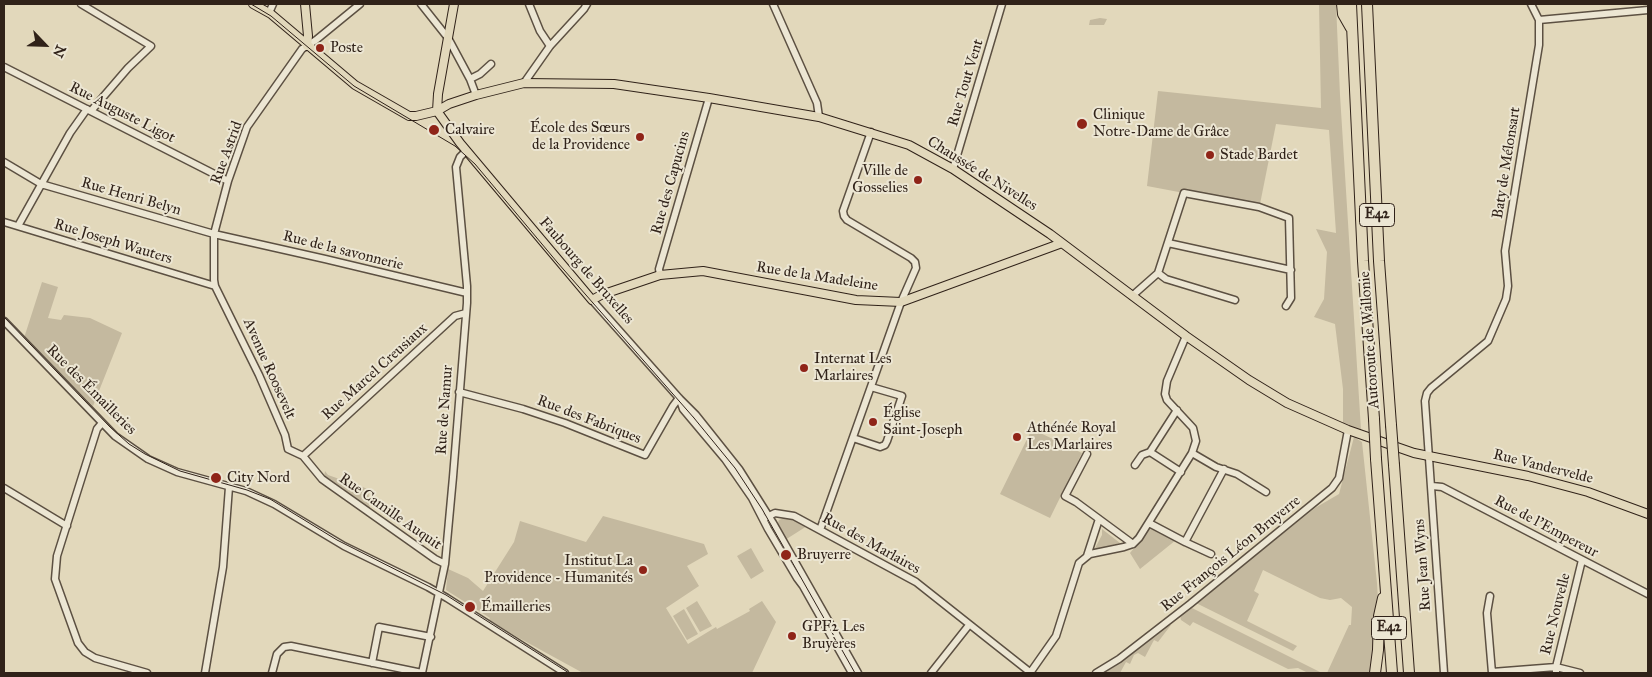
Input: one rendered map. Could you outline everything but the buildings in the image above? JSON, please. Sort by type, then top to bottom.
[{"type":"highway","points":[[1342,4],[1343,14],[1352,30]]},
{"type":"highway","name":"Autoroute de Wallonie","points":[[1351,4],[1363,261],[1392,673]]},
{"type":"highway","name":"Autoroute de Wallonie","points":[[1367,4],[1379,261],[1409,673]]},
{"type":"highway","points":[[1375,673],[1379,616],[1386,582]]},
{"type":"main road","points":[[253,4],[269,13],[307,46]]},
{"type":"main road","points":[[305,4],[307,46]]},
{"type":"main road","points":[[437,111],[438,94],[454,4]]},
{"type":"main road","name":"Chaussée de Nivelles","points":[[307,46],[359,88],[403,114],[411,116],[437,111],[447,104],[524,83],[614,84],[819,117],[909,145],[953,169],[1054,236],[1186,336],[1249,380],[1287,403],[1348,430],[1414,453],[1428,455]]},
{"type":"main road","name":"Faubourg de Bruxelles","points":[[437,111],[466,151],[592,300]]},
{"type":"main road","name":"Rue de la Madeleine","points":[[592,300],[660,275],[702,271],[856,300],[901,302],[1062,243]]},
{"type":"main road","name":"Rue Vandervelde","points":[[1428,455],[1528,476],[1588,492],[1648,514]]},
{"type":"street","points":[[18,226],[70,133],[128,68],[151,46],[81,4]]},
{"type":"street","points":[[269,13],[273,4]]},
{"type":"street","name":"Rue Astrid","points":[[215,286],[214,234],[228,181],[247,127],[300,50],[360,4]]},
{"type":"street","points":[[421,4],[448,38],[470,79],[476,95]]},
{"type":"street","points":[[529,4],[540,31],[550,46]]},
{"type":"street","points":[[524,83],[550,46],[587,4]]},
{"type":"street","points":[[773,4],[817,103],[819,117]]},
{"type":"street","name":"Rue Tout Vent","points":[[953,169],[1002,4]]},
{"type":"street","name":"Baty de Mélonsart","points":[[1428,455],[1425,401],[1427,393],[1488,341],[1508,293],[1505,251],[1539,45],[1539,20],[1531,4]]},
{"type":"street","points":[[1539,20],[1648,10]]},
{"type":"street","points":[[470,79],[480,74],[491,64]]},
{"type":"street","name":"Rue Auguste Ligot","points":[[4,68],[228,181]]},
{"type":"street","name":"Rue des Capucins","points":[[660,275],[659,269],[709,98]]},
{"type":"street","points":[[820,530],[901,302],[916,268],[911,258],[847,220],[844,216],[843,211],[870,132]]},
{"type":"street","name":"Rue de Namur","points":[[422,673],[445,564],[467,293],[456,167],[459,159],[466,151]]},
{"type":"street","name":"Rue Henri Belyn","points":[[4,162],[41,184],[214,234]]},
{"type":"street","points":[[1132,296],[1158,273],[1184,194],[1259,207],[1289,218],[1291,298],[1286,306]]},
{"type":"street","name":"Rue Joseph Wauters","points":[[4,222],[215,286]]},
{"type":"street","name":"Rue de la savonnerie","points":[[214,234],[325,258],[467,293]]},
{"type":"street","points":[[1168,243],[1291,270]]},
{"type":"street","points":[[1158,273],[1166,279],[1235,300]]},
{"type":"street","name":"Avenue Roosevelt","points":[[215,286],[259,375],[285,435],[288,449],[303,456],[322,479]]},
{"type":"street","name":"Faubourg de Bruxelles","points":[[592,300],[696,415],[734,461],[858,673]]},
{"type":"street","name":"Rue Marcel Creusiaux","points":[[303,456],[455,316],[466,313]]},
{"type":"street","name":"Rue des Émailleries","points":[[4,321],[102,423],[123,442],[158,464],[188,476],[258,496],[344,546],[438,593],[565,673]]},
{"type":"street","points":[[1087,556],[1133,544],[1149,523],[1192,453],[1196,441],[1194,430],[1167,400],[1165,394],[1165,388],[1186,336]]},
{"type":"street","points":[[852,438],[880,447],[885,445],[887,441],[902,396],[871,386]]},
{"type":"street","name":"Rue des Fabriques","points":[[459,392],[523,409],[565,423],[645,455],[679,398]]},
{"type":"street","points":[[1135,465],[1142,455],[1150,452],[1177,410]]},
{"type":"street","points":[[102,423],[97,429],[57,556],[55,579],[78,643],[85,652],[95,658],[147,673]]},
{"type":"street","name":"Rue François Léon Bruyerre","points":[[1096,673],[1119,660],[1332,488],[1339,478],[1348,430]]},
{"type":"street","points":[[1150,452],[1181,472]]},
{"type":"street","points":[[1192,453],[1216,467],[1237,474],[1266,492]]},
{"type":"street","points":[[1087,454],[1065,496],[1133,544]]},
{"type":"street","name":"Rue Jean Wyns","points":[[1428,455],[1432,486],[1444,673]]},
{"type":"street","points":[[1185,542],[1224,469]]},
{"type":"street","name":"Rue Camille Auquit","points":[[322,479],[445,564]]},
{"type":"street","name":"Rue de l'Empereur","points":[[1432,486],[1442,487],[1648,594]]},
{"type":"street","points":[[205,673],[223,567],[229,487]]},
{"type":"street","points":[[4,488],[67,526]]},
{"type":"street","name":"Rue des Marlaires","points":[[766,517],[775,512],[788,514],[916,582],[1030,673]]},
{"type":"street","name":"Faubourg de Bruxelles","points":[[766,517],[796,577],[803,586],[852,673]]},
{"type":"street","points":[[1030,673],[1056,636],[1080,563],[1087,556],[1099,519]]},
{"type":"street","points":[[1149,523],[1211,554]]},
{"type":"street","name":"Rue Nouvelle","points":[[1556,670],[1582,560]]},
{"type":"street","points":[[1490,596],[1487,613],[1492,673],[1556,670],[1580,673]]},
{"type":"street","points":[[931,673],[969,625]]},
{"type":"street","points":[[372,663],[380,627],[431,637]]},
{"type":"street","points":[[272,673],[277,654],[284,647],[291,646],[422,673]]},
{"type":"shaded area","name":"Stade Bardet","points":[[1319,4],[1336,4],[1361,430],[1343,428],[1343,389],[1335,324],[1314,317],[1324,299],[1327,252],[1316,229],[1336,233],[1329,130],[1276,124],[1260,204],[1147,186],[1158,91],[1321,108]]},
{"type":"shaded area","points":[[1107,19],[1104,25],[1089,25],[1090,20]]},
{"type":"shaded area","points":[[42,282],[58,287],[48,318],[61,320],[64,315],[90,318],[122,333],[93,406],[24,338]]},
{"type":"shaded area","points":[[1032,429],[1082,453],[1050,518],[1000,494]]},
{"type":"shaded area","points":[[1354,437],[1362,442],[1377,583],[1379,616],[1374,673],[1327,673],[1349,625],[1351,625],[1352,607],[1341,598],[1330,600],[1320,598],[1263,570],[1254,591],[1259,594],[1247,621],[1297,646],[1293,651],[1196,603],[1315,508],[1339,494]]},
{"type":"shaded area","points":[[325,471],[328,475],[368,489],[370,509],[372,511],[329,484],[324,477]]},
{"type":"shaded area","name":"Institut La Providence - Humanités","points":[[603,516],[704,544],[708,554],[687,566],[699,586],[666,608],[688,644],[716,627],[717,629],[750,611],[749,609],[762,601],[776,622],[752,673],[583,673],[489,620],[490,618],[446,590],[448,569],[468,578],[483,591],[514,542],[520,521],[586,542]]},
{"type":"shaded area","points":[[787,517],[807,526],[785,540],[777,525],[779,520]]},
{"type":"shaded area","points":[[1152,526],[1176,540],[1140,569],[1130,553]]},
{"type":"shaded area","points":[[1102,529],[1120,543],[1094,550],[1102,535]]},
{"type":"shaded area","points":[[751,548],[764,571],[751,579],[737,556]]},
{"type":"shaded area","points":[[697,601],[712,626],[700,632],[686,608]]},
{"type":"shaded area","points":[[1188,606],[1322,673],[1308,673],[1298,668],[1288,669],[1193,622],[1190,626],[1181,620],[1180,615]]},
{"type":"shaded area","points":[[684,609],[698,634],[687,640],[673,616]]},
{"type":"shaded area","points":[[1168,625],[1171,625],[1158,642],[1154,640],[1145,657],[1138,653],[1134,655],[1130,664],[1126,662],[1120,673],[1103,672]]},
{"type":"tram line","points":[[251,4],[271,16],[354,86],[455,146],[475,164],[735,468],[762,509],[855,673]]},
{"type":"tram line","points":[[4,317],[110,427],[129,444],[180,471],[247,490],[270,499],[337,540],[446,595],[569,673]]},
{"type":"place","name":"Poste","points":[[320,48]]},
{"type":"place","name":"Clinique Notre-Dame de Grâce","points":[[1082,124]]},
{"type":"place","name":"Calvaire","points":[[434,130]]},
{"type":"place","name":"École des Sœurs de la Providence","points":[[640,137]]},
{"type":"place","name":"Stade Bardet","points":[[1210,155]]},
{"type":"place","name":"Ville de Gosselies","points":[[918,180]]},
{"type":"place","name":"Internat Les Marlaires","points":[[804,368]]},
{"type":"place","name":"Église Saint-Joseph","points":[[873,422]]},
{"type":"place","name":"Athénée Royal Les Marlaires","points":[[1017,437]]},
{"type":"place","name":"City Nord","points":[[216,478]]},
{"type":"place","name":"Bruyerre","points":[[786,555]]},
{"type":"place","name":"Institut La Providence - Humanités","points":[[643,570]]},
{"type":"place","name":"Émailleries","points":[[470,607]]},
{"type":"place","name":"GPF2 Les Bruyères","points":[[792,636]]}]
